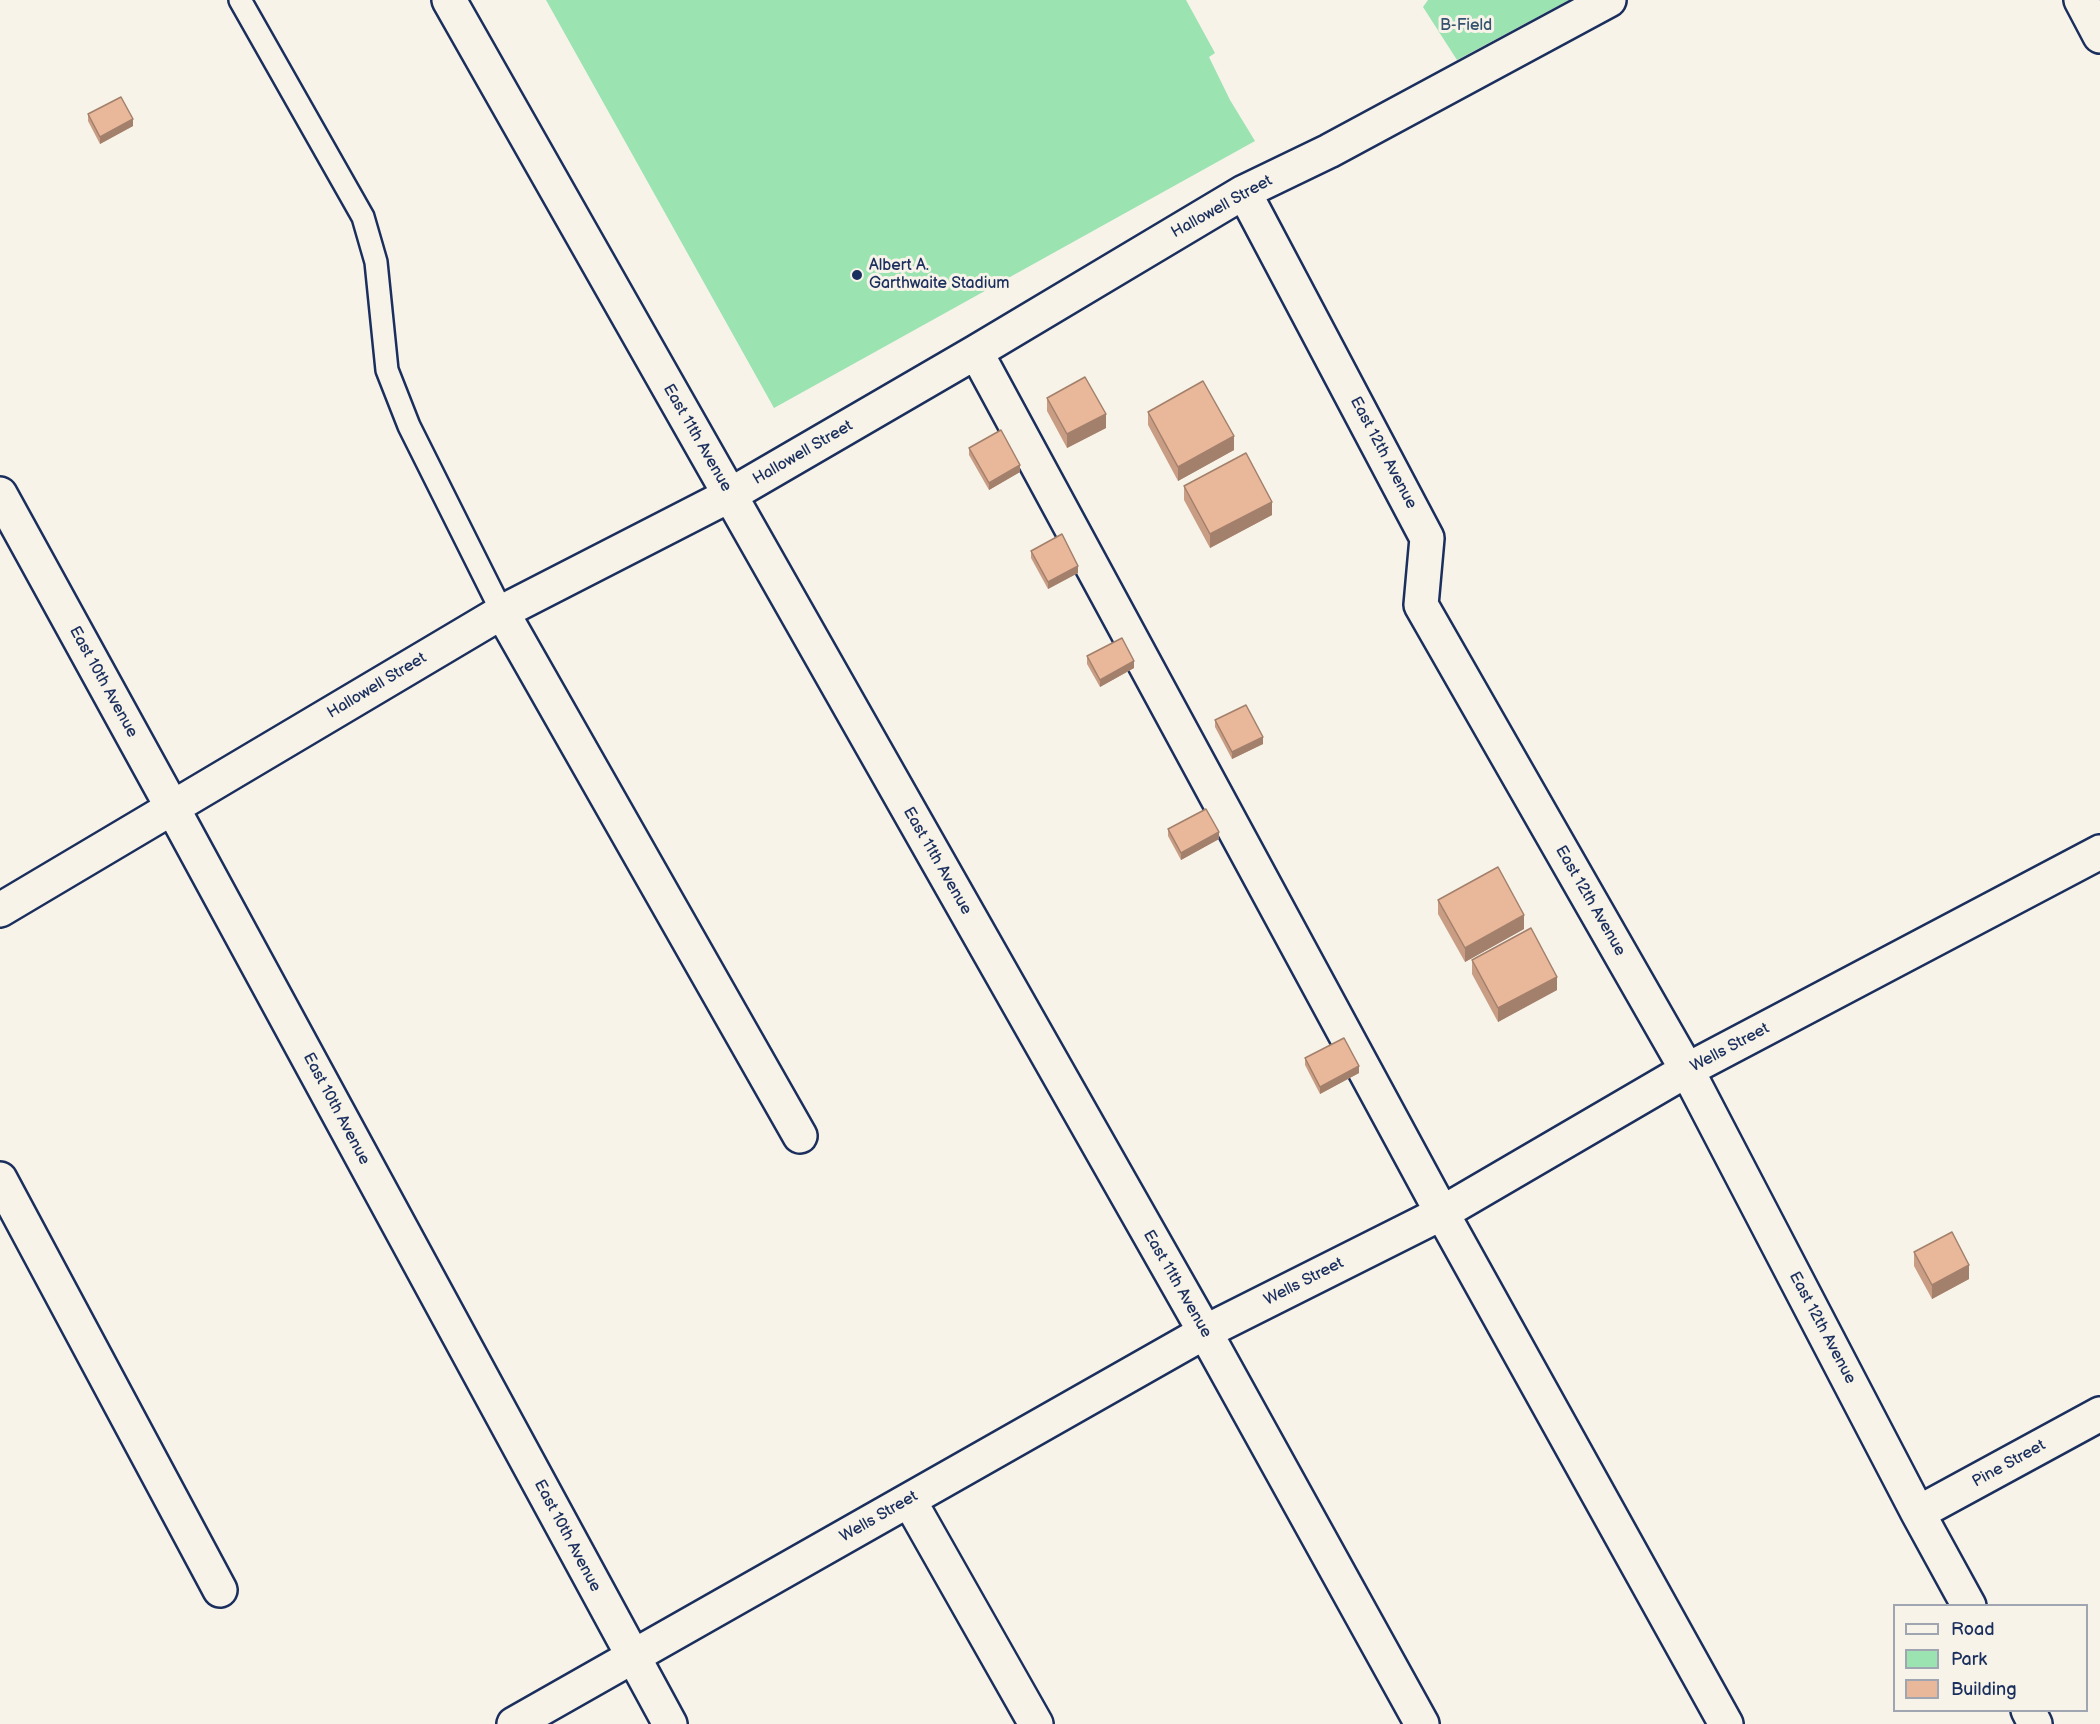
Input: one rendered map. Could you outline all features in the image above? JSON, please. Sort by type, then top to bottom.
[{"type":"street","name":"East 11th Avenue","points":[[449,0],[1204,1332],[1422,1724]]},
{"type":"street","name":"Hallowell Street","points":[[0,910],[502,612],[730,495],[1244,192],[1329,151],[1609,0]]},
{"type":"street","points":[[2081,0],[2100,36]]},
{"type":"street","name":"East 12th Avenue","points":[[1244,192],[1428,538],[1421,604],[1687,1070],[1918,1513],[1968,1604]]},
{"type":"street","points":[[976,352],[1442,1213],[1726,1724]]},
{"type":"street","name":"East 10th Avenue","points":[[0,494],[670,1724]]},
{"type":"street","points":[[502,612],[800,1136]]},
{"type":"street","name":"Wells Street","points":[[514,1724],[1204,1332],[1442,1213],[1687,1070],[2100,852]]},
{"type":"street","points":[[0,1179],[220,1590]]},
{"type":"street","name":"Pine Street","points":[[1918,1513],[2100,1414]]},
{"type":"street","points":[[909,1500],[1036,1724]]},
{"type":"lane","points":[[240,0],[363,217],[376,262],[387,370],[408,426],[502,612]]},
{"type":"green space","name":"Albert A. Garthwaite Stadium","points":[[546,0],[1186,0],[1215,53],[1209,57],[1230,100],[1255,141],[774,408]]},
{"type":"green space","name":"B-Field","points":[[1428,0],[1569,0],[1457,60],[1423,7]]},
{"type":"building","points":[[121,97],[133,119],[100,137],[88,114]]},
{"type":"building","points":[[1085,377],[1106,414],[1067,434],[1047,398]]},
{"type":"building","points":[[1203,381],[1234,436],[1178,467],[1148,412]]},
{"type":"building","points":[[1001,430],[1020,465],[989,483],[969,448]]},
{"type":"building","points":[[1246,453],[1272,502],[1210,534],[1184,486]]},
{"type":"building","points":[[1062,534],[1078,566],[1048,582],[1031,551]]},
{"type":"building","points":[[1122,638],[1134,661],[1100,680],[1087,656]]},
{"type":"building","points":[[1246,705],[1263,737],[1232,752],[1215,720]]},
{"type":"building","points":[[1206,809],[1219,832],[1181,853],[1168,829]]},
{"type":"building","points":[[1498,867],[1524,915],[1465,948],[1438,900]]},
{"type":"building","points":[[1531,928],[1557,977],[1498,1008],[1472,960]]},
{"type":"building","points":[[1344,1038],[1359,1066],[1320,1087],[1305,1058]]},
{"type":"building","points":[[1952,1232],[1969,1265],[1932,1285],[1914,1252]]},
{"type":"place","name":"Albert A. Garthwaite Stadium","points":[[857,275]]}]
